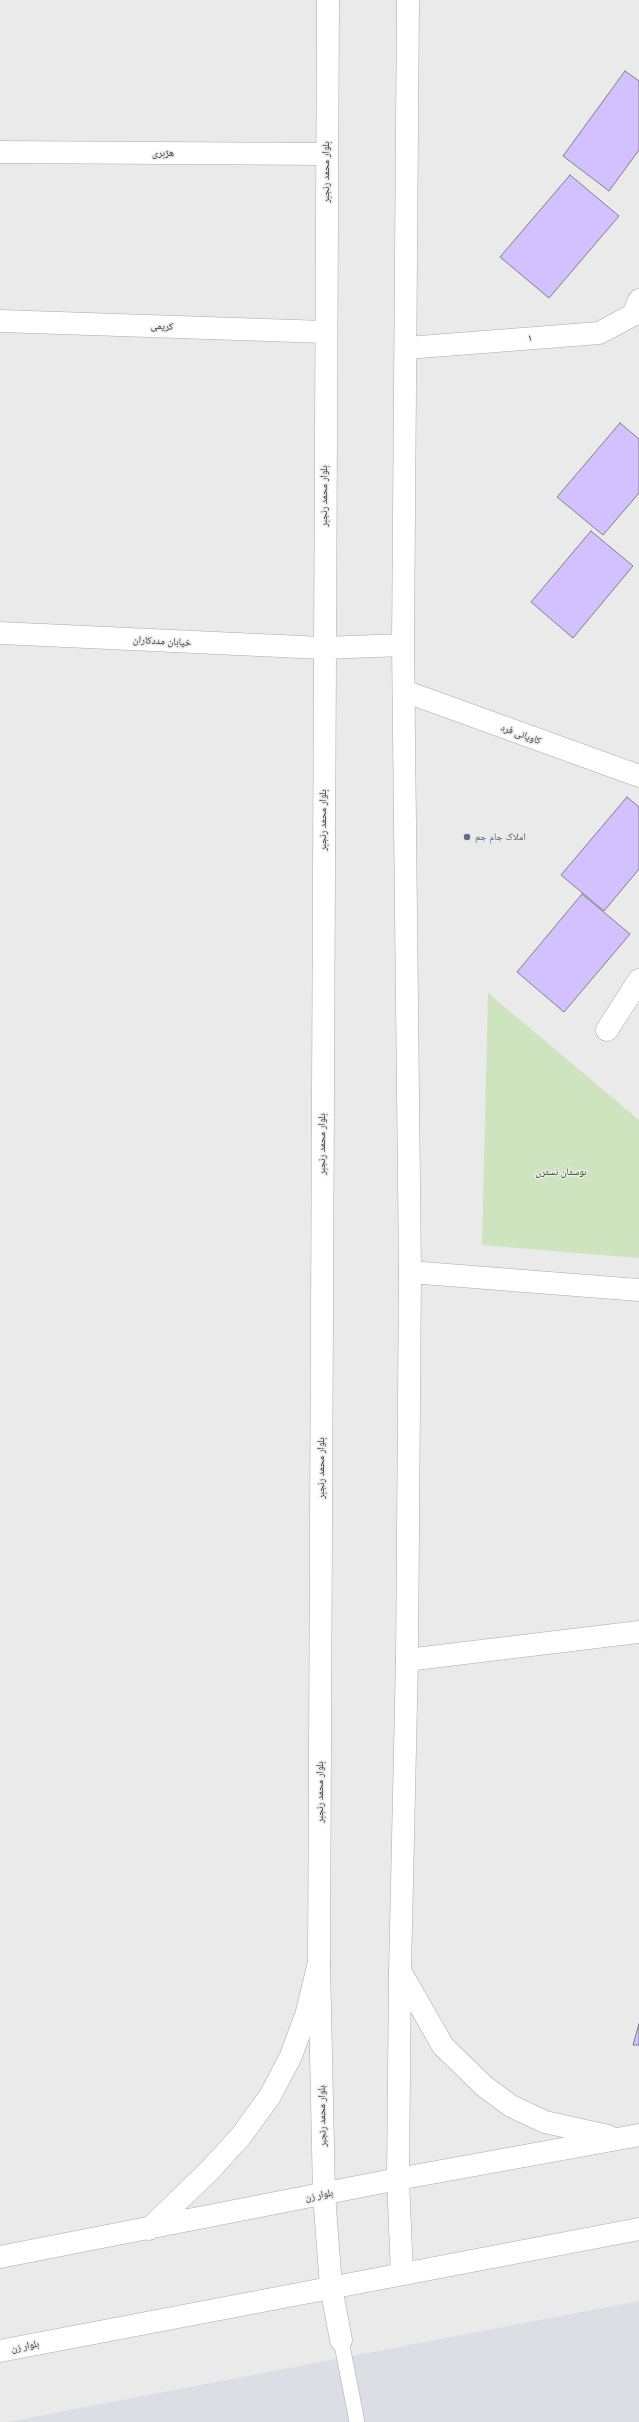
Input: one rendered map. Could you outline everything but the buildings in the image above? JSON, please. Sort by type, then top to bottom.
[{"type":"street","name":"بلوار محمد رنجبر","points":[[328,0],[323,648],[319,1962],[324,2194],[332,2287],[341,2340]]},
{"type":"street","points":[[402,2274],[398,2179],[410,1272],[403,645],[407,348],[408,0]]},
{"type":"street","name":"هژبری","points":[[0,152],[326,154]]},
{"type":"street","name":"۱","points":[[407,348],[599,333],[637,312]]},
{"type":"street","name":"کریمی","points":[[0,321],[325,332]]},
{"type":"street","name":"خیابان مددکاران","points":[[0,633],[323,648],[403,645]]},
{"type":"street","name":"کاویانی فرد","points":[[404,691],[639,776]]},
{"type":"street","points":[[607,1030],[639,980]]},
{"type":"street","points":[[410,1272],[639,1290]]},
{"type":"street","points":[[406,1660],[639,1632]]},
{"type":"street","points":[[149,2229],[215,2166],[241,2136],[270,2096],[291,2056],[307,2012],[319,1962]]},
{"type":"street","points":[[400,1971],[443,2046],[484,2086],[511,2106],[545,2122],[582,2132],[631,2137]]},
{"type":"street","name":"بلوار زن","points":[[0,2257],[398,2179],[631,2137]]},
{"type":"street","name":"بلوار زن","points":[[0,2351],[639,2229]]},
{"type":"lane","points":[[341,2340],[357,2422]]},
{"type":"shaded area","points":[[639,2301],[639,2422],[7,2422]]},
{"type":"green space","name":"بوستان نسترن","points":[[488,993],[639,1120],[639,1258],[482,1245]]},
{"type":"place","name":"املاک جام جم","points":[[467,837]]}]
